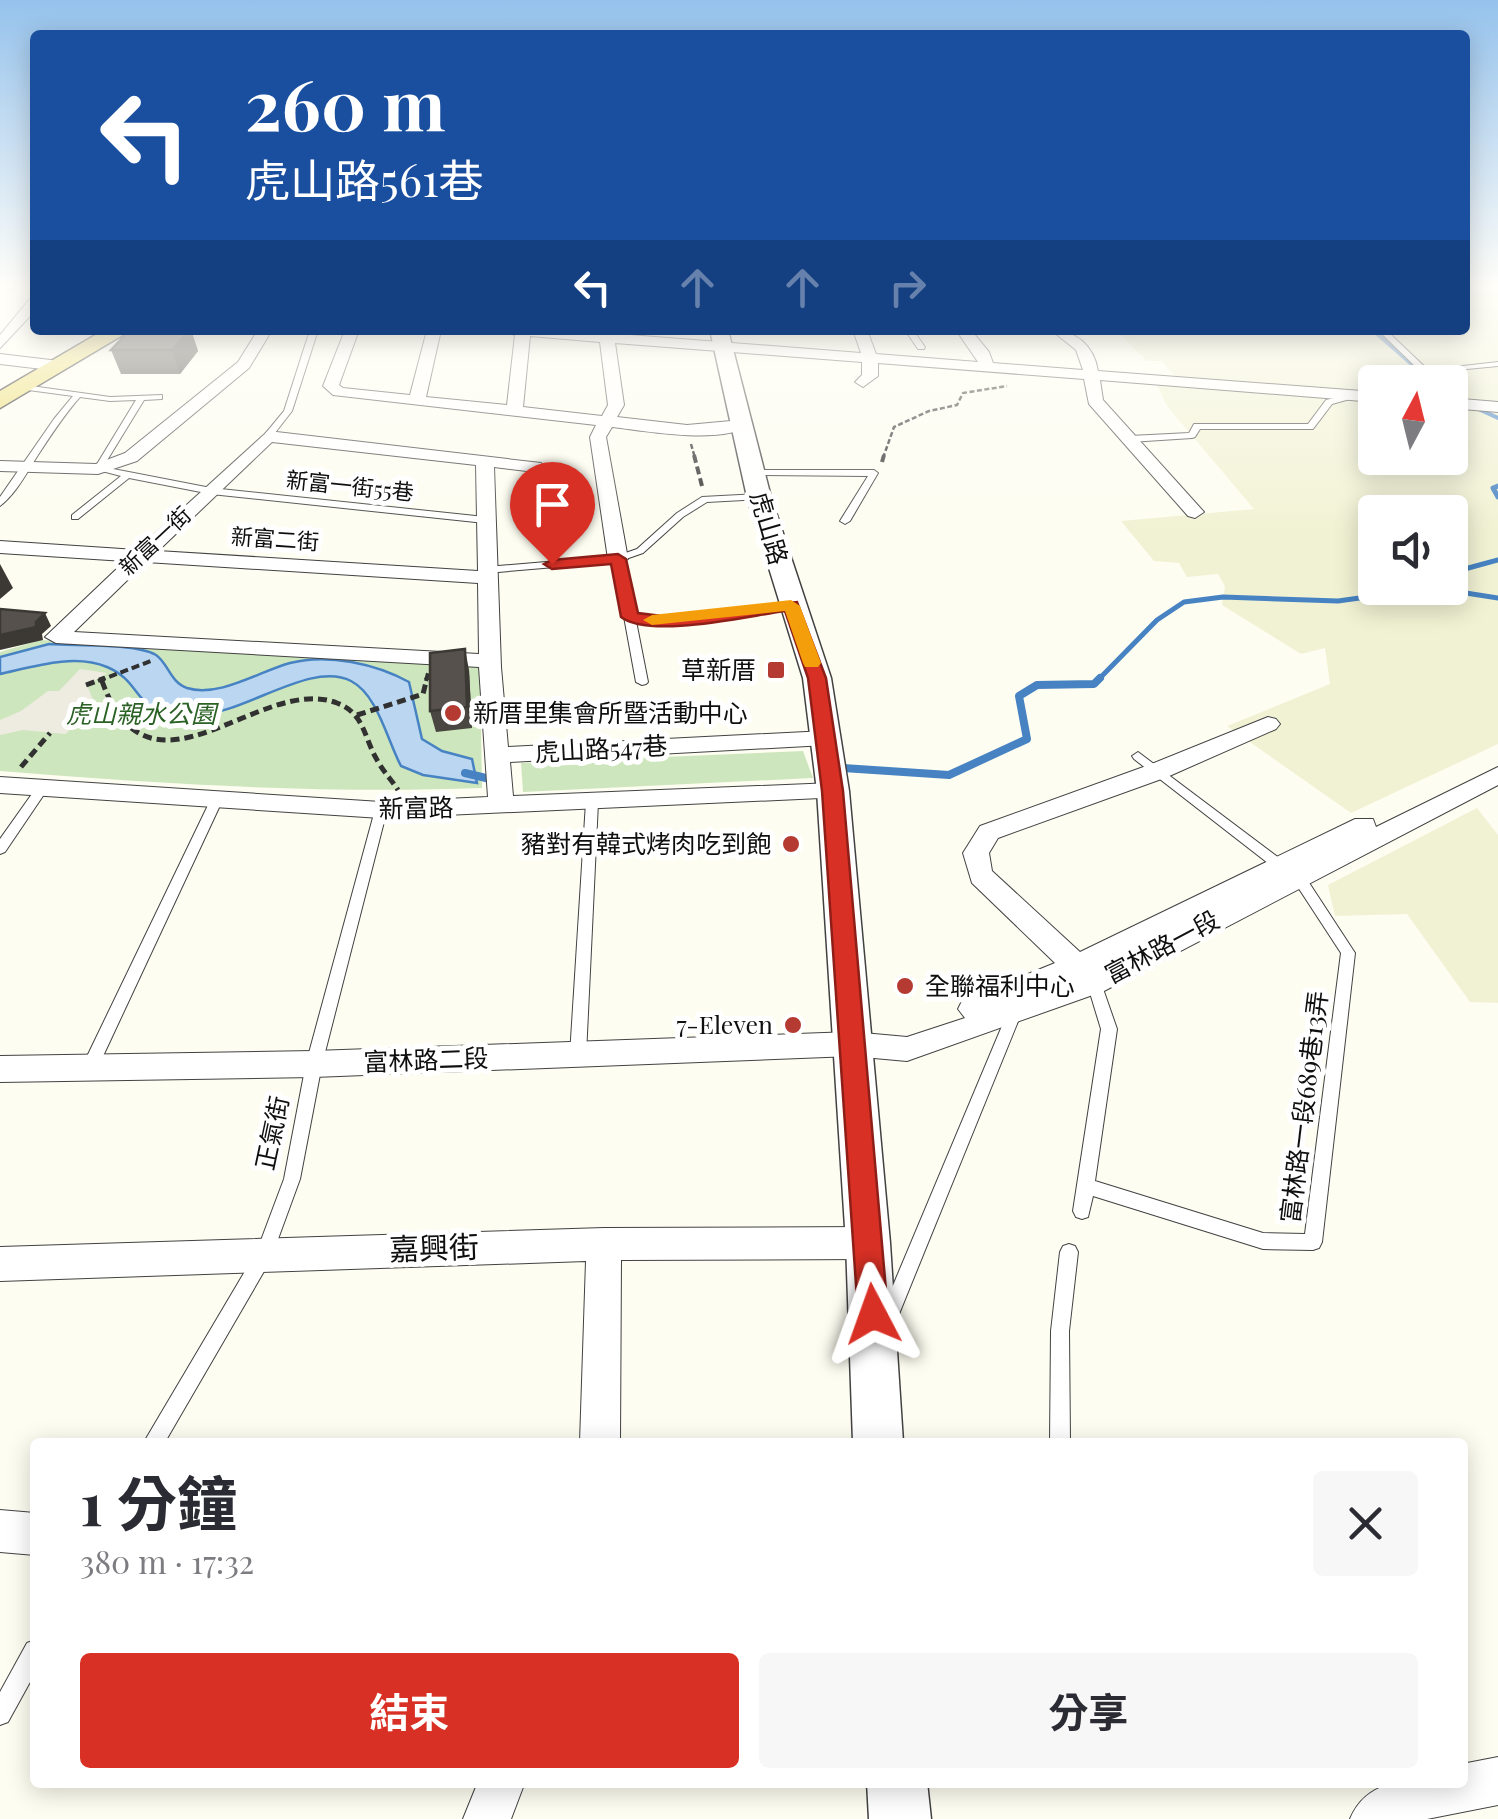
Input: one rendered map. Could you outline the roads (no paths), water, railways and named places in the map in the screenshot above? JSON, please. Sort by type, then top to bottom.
[{"type":"main road","points":[[0,402],[54,369]]},
{"type":"street","points":[[0,466],[27,470],[98,469],[131,457],[240,369]]},
{"type":"street","points":[[337,369],[331,386],[340,392],[687,430],[742,425]]},
{"type":"street","points":[[417,400],[425,369]]},
{"type":"street","points":[[514,410],[519,396],[518,369]]},
{"type":"street","points":[[613,369],[616,404],[598,437],[618,559]]},
{"type":"street","name":"虎山路","points":[[728,369],[756,485],[791,606],[817,678],[826,738],[868,1243],[878,1438]]},
{"type":"street","points":[[863,382],[870,376],[870,369]]},
{"type":"street","points":[[1006,369],[1358,395]]},
{"type":"street","points":[[1089,369],[1095,401],[1196,512]]},
{"type":"street","points":[[1468,404],[1498,408]]},
{"type":"street","points":[[268,436],[535,467]]},
{"type":"street","name":"新富一街","points":[[268,436],[56,636],[490,662]]},
{"type":"street","points":[[485,462],[490,662],[501,807]]},
{"type":"street","name":"新富二街","points":[[0,547],[487,574]]},
{"type":"street","points":[[1085,974],[981,876],[974,862],[977,845],[989,832],[1148,764],[1268,724]]},
{"type":"street","name":"虎山路547巷","points":[[497,754],[826,738]]},
{"type":"street","name":"富林路一段","points":[[852,1044],[907,1049],[1014,1014],[1498,762]]},
{"type":"street","name":"富林路一段","points":[[1288,871],[1498,774]]},
{"type":"street","name":"新富路","points":[[3,785],[381,810],[833,791]]},
{"type":"street","name":"富林路一段","points":[[852,1044],[896,1035],[1085,974]]},
{"type":"street","name":"富林路二段","points":[[0,1069],[314,1064],[852,1044]]},
{"type":"street","name":"嘉興街","points":[[0,1264],[604,1244],[868,1243]]},
{"type":"street","points":[[600,1438],[604,1244]]},
{"type":"street","points":[[0,1531],[30,1534]]},
{"type":"street","points":[[1468,1786],[1498,1781]]},
{"type":"street","points":[[487,1819],[500,1788]]},
{"type":"street","points":[[897,1788],[900,1819]]},
{"type":"street","points":[[1388,1801],[1460,1788]]},
{"type":"lane","points":[[268,436],[288,411],[302,369]]},
{"type":"lane","points":[[24,387],[78,395],[159,397]]},
{"type":"lane","points":[[0,503],[27,470],[51,423],[78,395]]},
{"type":"lane","points":[[1130,439],[1192,434],[1197,426],[1215,424],[1310,426],[1329,402],[1348,395]]},
{"type":"lane","points":[[98,469],[141,398]]},
{"type":"lane","name":"新富一街55巷","points":[[98,469],[211,491],[485,520]]},
{"type":"lane","points":[[487,574],[618,559],[640,550],[705,499],[756,485],[874,473],[844,521]]},
{"type":"lane","points":[[75,517],[125,477]]},
{"type":"lane","points":[[618,559],[642,682]]},
{"type":"lane","points":[[630,617],[662,622],[791,606]]},
{"type":"lane","points":[[1148,764],[1288,871]]},
{"type":"lane","points":[[0,849],[43,787]]},
{"type":"lane","points":[[88,1070],[217,799]]},
{"type":"lane","points":[[578,1055],[592,802]]},
{"type":"lane","name":"正氣街","points":[[156,1438],[264,1255],[292,1179],[314,1064],[381,810]]},
{"type":"lane","name":"富林路一段689巷13弄","points":[[1086,1186],[1262,1241],[1312,1242],[1348,953],[1288,871]]},
{"type":"lane","points":[[1082,1211],[1109,1029],[1085,974]]},
{"type":"lane","points":[[875,1350],[1014,1014]]},
{"type":"lane","points":[[1060,1438],[1060,1331],[1068,1252]]},
{"type":"lane","points":[[0,1714],[30,1661]]},
{"type":"water","points":[[49,644],[146,651],[160,658],[181,685],[199,690],[226,687],[305,660],[336,660],[382,670],[409,682],[422,739],[442,751],[472,759],[477,783],[423,775],[401,766],[375,707],[351,681],[335,676],[317,677],[236,706],[197,715],[160,711],[149,705],[120,674],[94,663],[53,663],[0,674],[0,657]]},
{"type":"waterway","points":[[1468,404],[1498,418]]},
{"type":"waterway","points":[[1498,486],[1493,488],[1498,497]]},
{"type":"waterway","points":[[1468,568],[1498,560]]},
{"type":"waterway","points":[[1468,593],[1498,598]]},
{"type":"waterway","points":[[1097,681],[1157,620],[1184,602],[1223,597],[1358,598]]},
{"type":"waterway","points":[[1097,681],[1100,678]]},
{"type":"waterway","points":[[843,768],[949,775],[1027,739],[1019,696],[1037,685],[1097,681]]},
{"type":"waterway","points":[[465,773],[490,779]]},
{"type":"place","name":"草新厝","points":[[776,670]]},
{"type":"place","name":"新厝里集會所暨活動中心","points":[[453,713]]},
{"type":"place","name":"豬對有韓式烤肉吃到飽","points":[[791,844]]},
{"type":"place","name":"全聯福利中心","points":[[905,986]]},
{"type":"place","name":"7-Eleven","points":[[793,1025]]},
{"type":"park label","name":"虎山親水公園","points":[[141,714]]}]
